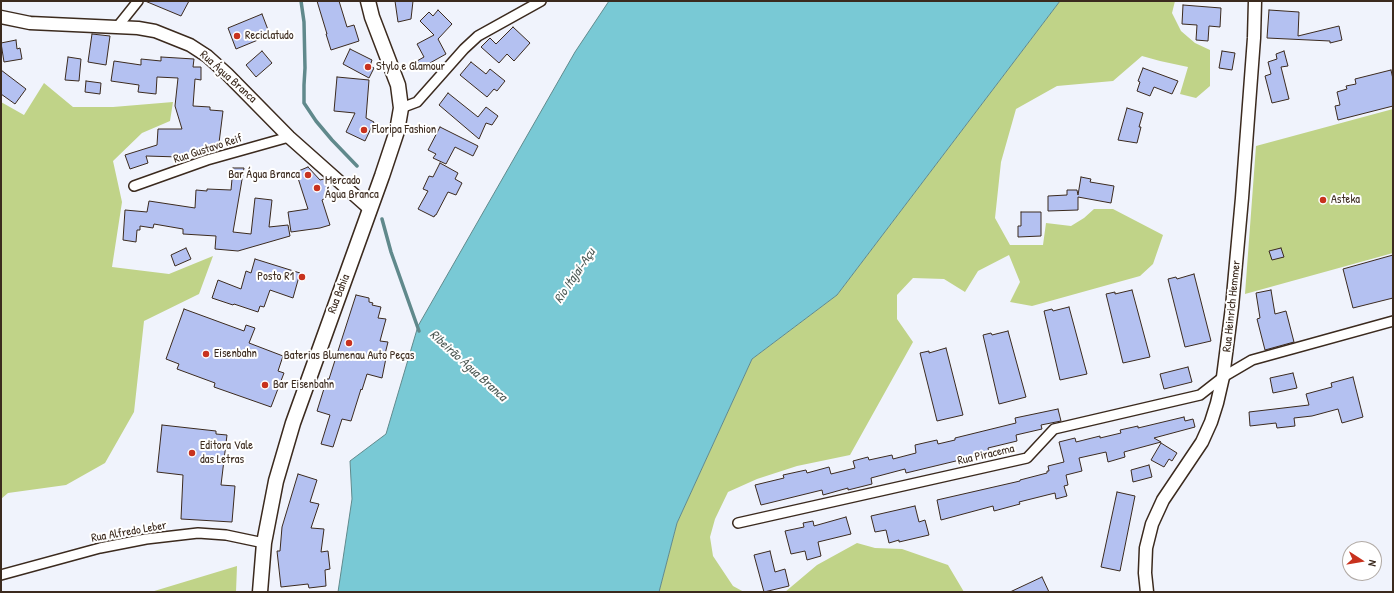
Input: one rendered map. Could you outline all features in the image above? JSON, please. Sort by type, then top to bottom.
[{"type":"main road","name":"Rua Bahia","points":[[260,592],[264,543],[276,481],[293,422],[397,131],[401,108],[398,85],[372,17],[368,1]]},
{"type":"street","points":[[118,26],[138,1]]},
{"type":"street","points":[[401,108],[417,102],[464,49],[478,36],[541,1]]},
{"type":"street","name":"Rua Heinrich Hemmer","points":[[1147,592],[1145,573],[1146,548],[1152,524],[1163,500],[1202,442],[1211,422],[1223,377],[1232,307],[1242,198],[1254,38],[1255,1]]},
{"type":"street","name":"Rua Água Branca","points":[[1,17],[30,22],[118,26],[155,31],[190,45],[207,56],[228,74],[290,136],[370,209]]},
{"type":"street","name":"Rua Gustavo Reif","points":[[134,186],[207,160],[290,136]]},
{"type":"street","name":"Rua Piracema","points":[[738,523],[1027,458],[1054,429],[1200,395],[1223,377],[1252,360],[1393,321]]},
{"type":"street","name":"Rua Alfredo Leber","points":[[1,575],[100,548],[153,538],[198,533],[226,535],[264,543]]},
{"type":"green space","points":[[1060,1],[1175,1],[1172,13],[1181,31],[1195,43],[1210,50],[1210,86],[1196,98],[1180,94],[1188,67],[1142,56],[1113,81],[1057,86],[1016,109],[1001,162],[995,218],[1010,245],[1043,245],[1046,223],[1071,226],[1084,218],[1094,209],[1113,209],[1163,235],[1153,264],[1140,276],[1032,306],[1010,302],[1020,282],[1009,255],[978,271],[965,292],[944,279],[913,278],[897,295],[897,319],[913,342],[850,455],[797,466],[757,479],[728,492],[715,519],[710,537],[713,556],[733,586],[744,592],[659,592],[677,523],[752,359],[837,295]]},
{"type":"green space","points":[[44,83],[73,107],[113,107],[173,102],[170,121],[142,133],[113,161],[122,202],[112,267],[169,274],[213,256],[199,294],[144,321],[134,412],[105,463],[66,485],[8,493],[1,499],[1,102],[24,115]]},
{"type":"green space","name":"Asteka","points":[[1393,109],[1393,253],[1245,294],[1256,146]]},
{"type":"green space","points":[[857,543],[875,548],[902,549],[948,565],[964,592],[785,592],[817,565]]},
{"type":"green space","points":[[237,566],[236,592],[151,592]]},
{"type":"water","name":"Rio Itajaí-Açu","points":[[609,1],[1060,1],[837,295],[752,359],[677,523],[659,592],[338,592],[352,499],[350,461],[386,434],[418,326],[575,52]]},
{"type":"building","points":[[145,1],[189,1],[181,16]]},
{"type":"building","points":[[317,1],[339,1],[347,27],[354,25],[359,41],[331,50]]},
{"type":"building","points":[[395,1],[413,1],[411,19],[398,22]]},
{"type":"building","points":[[1183,5],[1221,8],[1220,27],[1209,26],[1208,41],[1196,40],[1197,25],[1182,24]]},
{"type":"building","points":[[438,10],[452,24],[438,39],[446,54],[421,68],[417,61],[424,57],[417,44],[434,35],[420,21],[429,12],[433,16]]},
{"type":"building","points":[[1269,10],[1299,12],[1298,36],[1339,26],[1342,40],[1330,43],[1330,41],[1267,38]]},
{"type":"building","points":[[262,14],[270,35],[236,49],[228,28]]},
{"type":"building","points":[[513,27],[530,43],[514,61],[507,54],[499,63],[481,47],[490,38],[496,44]]},
{"type":"building","points":[[92,34],[110,36],[106,65],[88,62]]},
{"type":"building","points":[[16,40],[17,49],[20,48],[22,59],[4,62],[1,43]]},
{"type":"building","points":[[350,49],[372,60],[370,66],[374,68],[369,78],[343,64]]},
{"type":"building","points":[[262,51],[272,63],[256,77],[246,65]]},
{"type":"building","points":[[1222,51],[1235,53],[1232,70],[1219,68]]},
{"type":"building","points":[[1284,51],[1288,66],[1281,67],[1289,99],[1272,103],[1265,76],[1271,74],[1268,62],[1277,59],[1276,54]]},
{"type":"building","points":[[68,57],[81,59],[79,81],[65,80]]},
{"type":"building","points":[[161,57],[194,59],[193,67],[201,67],[201,80],[195,79],[193,106],[210,107],[210,110],[223,111],[218,151],[206,149],[206,153],[179,155],[179,157],[146,156],[148,163],[130,169],[125,155],[157,145],[158,129],[182,129],[175,106],[178,78],[157,77],[156,94],[138,92],[139,85],[111,81],[114,61],[141,65],[141,59],[161,61]]},
{"type":"building","points":[[471,62],[486,74],[490,69],[505,81],[497,91],[494,89],[487,97],[460,75]]},
{"type":"building","points":[[1143,68],[1178,81],[1172,94],[1154,87],[1150,96],[1137,91],[1140,82],[1138,81]]},
{"type":"building","points":[[1,70],[26,89],[15,104],[1,94]]},
{"type":"building","points":[[1391,70],[1393,79],[1393,106],[1338,120],[1335,106],[1340,105],[1337,92],[1347,89],[1346,86],[1356,84],[1355,79]]},
{"type":"building","points":[[337,77],[369,80],[366,118],[374,122],[365,141],[346,132],[355,113],[334,111]]},
{"type":"building","points":[[86,81],[101,83],[100,94],[85,92]]},
{"type":"building","points":[[448,93],[478,117],[486,107],[498,116],[492,125],[486,123],[479,139],[439,105]]},
{"type":"building","points":[[1127,108],[1143,113],[1137,143],[1118,140]]},
{"type":"building","points":[[440,127],[478,146],[473,156],[455,147],[446,164],[433,158],[436,154],[428,150]]},
{"type":"building","points":[[440,163],[458,173],[455,179],[462,183],[456,195],[448,192],[434,217],[418,209],[428,191],[423,189],[429,176],[433,177]]},
{"type":"building","points":[[308,167],[320,180],[324,179],[331,195],[322,200],[330,225],[291,232],[288,212],[308,209],[296,172]]},
{"type":"building","points":[[233,168],[244,168],[233,232],[251,234],[255,198],[272,200],[269,227],[288,225],[290,236],[238,251],[215,249],[216,236],[183,234],[183,229],[154,224],[153,228],[140,226],[140,230],[137,230],[136,242],[123,240],[125,210],[147,212],[149,201],[195,208],[196,190],[231,190]]},
{"type":"building","points":[[1081,177],[1091,179],[1090,182],[1114,186],[1111,203],[1078,197],[1078,210],[1048,211],[1048,196],[1067,195],[1067,190],[1077,190],[1078,195]]},
{"type":"building","points":[[1021,212],[1041,212],[1041,236],[1018,237],[1018,226],[1021,226]]},
{"type":"building","points":[[186,248],[191,259],[175,266],[171,255]]},
{"type":"building","points":[[1281,248],[1284,257],[1272,260],[1269,251]]},
{"type":"building","points":[[1393,255],[1393,298],[1353,308],[1343,269]]},
{"type":"building","points":[[255,259],[300,273],[293,298],[270,290],[264,307],[260,306],[258,312],[212,298],[218,280],[241,289],[246,271],[251,273]]},
{"type":"building","points":[[1194,274],[1211,341],[1185,347],[1168,279],[1176,277],[1177,279]]},
{"type":"building","points":[[1132,290],[1150,357],[1123,363],[1106,294],[1115,292],[1115,294]]},
{"type":"building","points":[[1271,290],[1275,314],[1286,311],[1294,342],[1265,350],[1257,319],[1260,318],[1256,293]]},
{"type":"building","points":[[356,295],[369,298],[369,302],[373,303],[372,305],[381,307],[378,318],[386,319],[380,341],[388,342],[384,358],[386,358],[382,378],[367,374],[351,421],[342,419],[333,447],[321,444],[330,415],[317,411]]},
{"type":"building","points":[[1069,307],[1087,374],[1060,380],[1044,311],[1052,309],[1053,311]]},
{"type":"building","name":"Eisenbahn","points":[[184,309],[244,331],[246,325],[255,328],[249,343],[283,356],[278,371],[284,373],[271,407],[214,387],[215,383],[177,369],[179,364],[166,359]]},
{"type":"building","points":[[1008,331],[1026,397],[999,404],[983,335],[991,333],[992,335]]},
{"type":"building","points":[[946,348],[963,415],[937,421],[920,353],[929,351],[929,353]]},
{"type":"building","points":[[1188,367],[1192,382],[1164,389],[1160,374]]},
{"type":"building","points":[[1293,373],[1297,388],[1273,393],[1270,378]]},
{"type":"building","points":[[1353,377],[1363,417],[1342,423],[1338,409],[1312,416],[1294,418],[1295,426],[1277,428],[1276,423],[1250,426],[1249,412],[1309,405],[1306,394],[1332,387],[1331,383]]},
{"type":"building","points":[[1058,409],[1061,421],[1041,425],[1042,429],[1016,435],[1017,441],[988,448],[989,453],[906,473],[905,469],[871,478],[872,484],[848,490],[848,488],[823,495],[822,490],[761,505],[755,485],[784,478],[783,475],[806,470],[807,473],[829,467],[831,474],[855,468],[853,461],[868,457],[869,460],[892,455],[893,459],[916,453],[915,445],[937,440],[938,444],[955,440],[955,438],[1016,423],[1015,418]]},
{"type":"building","points":[[1184,417],[1185,421],[1193,419],[1195,427],[1154,438],[1161,442],[1124,452],[1125,457],[1108,462],[1106,452],[1079,458],[1082,471],[1066,475],[1068,485],[1064,486],[1067,496],[1056,499],[1055,493],[1019,502],[1020,504],[994,511],[993,506],[941,520],[937,500],[1020,481],[1047,473],[1047,471],[1049,471],[1048,466],[1064,462],[1059,442],[1075,438],[1076,442],[1100,436],[1100,438],[1121,433],[1120,430],[1138,426],[1138,428]]},
{"type":"building","points":[[162,425],[216,431],[216,434],[227,435],[221,485],[235,486],[232,522],[181,519],[183,475],[157,472]]},
{"type":"building","points":[[1161,443],[1177,453],[1172,461],[1169,459],[1164,467],[1151,460]]},
{"type":"building","points":[[1149,465],[1152,477],[1133,482],[1131,470]]},
{"type":"building","points":[[298,474],[317,480],[310,502],[319,504],[311,528],[324,529],[321,552],[328,551],[330,569],[325,570],[326,586],[309,588],[308,584],[281,587],[277,551],[280,551],[282,527]]},
{"type":"building","points":[[1117,492],[1135,496],[1120,571],[1101,567]]},
{"type":"building","points":[[915,506],[919,522],[925,520],[929,535],[889,543],[886,530],[875,532],[871,516]]},
{"type":"building","points":[[846,517],[851,534],[818,542],[821,556],[807,560],[805,551],[791,554],[785,531],[804,527],[803,523],[813,521],[814,526]]},
{"type":"building","points":[[770,551],[775,572],[785,569],[789,586],[764,592],[754,555]]},
{"type":"building","points":[[1042,577],[1049,592],[1010,592]]},
{"type":"waterway","name":"Ribeirão Água Branca","points":[[301,1],[304,22],[304,103],[316,121],[357,166]]},
{"type":"waterway","name":"Ribeirão Água Branca","points":[[382,219],[391,252],[419,331]]},
{"type":"place","name":"Reciclatudo","points":[[237,36]]},
{"type":"place","name":"Stylo e Glamour","points":[[368,67]]},
{"type":"place","name":"Floripa Fashion","points":[[364,130]]},
{"type":"place","name":"Bar Água Branca","points":[[308,175]]},
{"type":"place","name":"Mercado Água Branca","points":[[317,188]]},
{"type":"place","name":"Asteka","points":[[1323,200]]},
{"type":"place","name":"Posto R1","points":[[302,277]]},
{"type":"place","name":"Baterias Blumenau Auto Peças","points":[[349,343]]},
{"type":"place","name":"Eisenbahn","points":[[206,354]]},
{"type":"place","name":"Bar Eisenbahn","points":[[265,385]]},
{"type":"place","name":"Editora Vale das Letras","points":[[192,453]]}]
